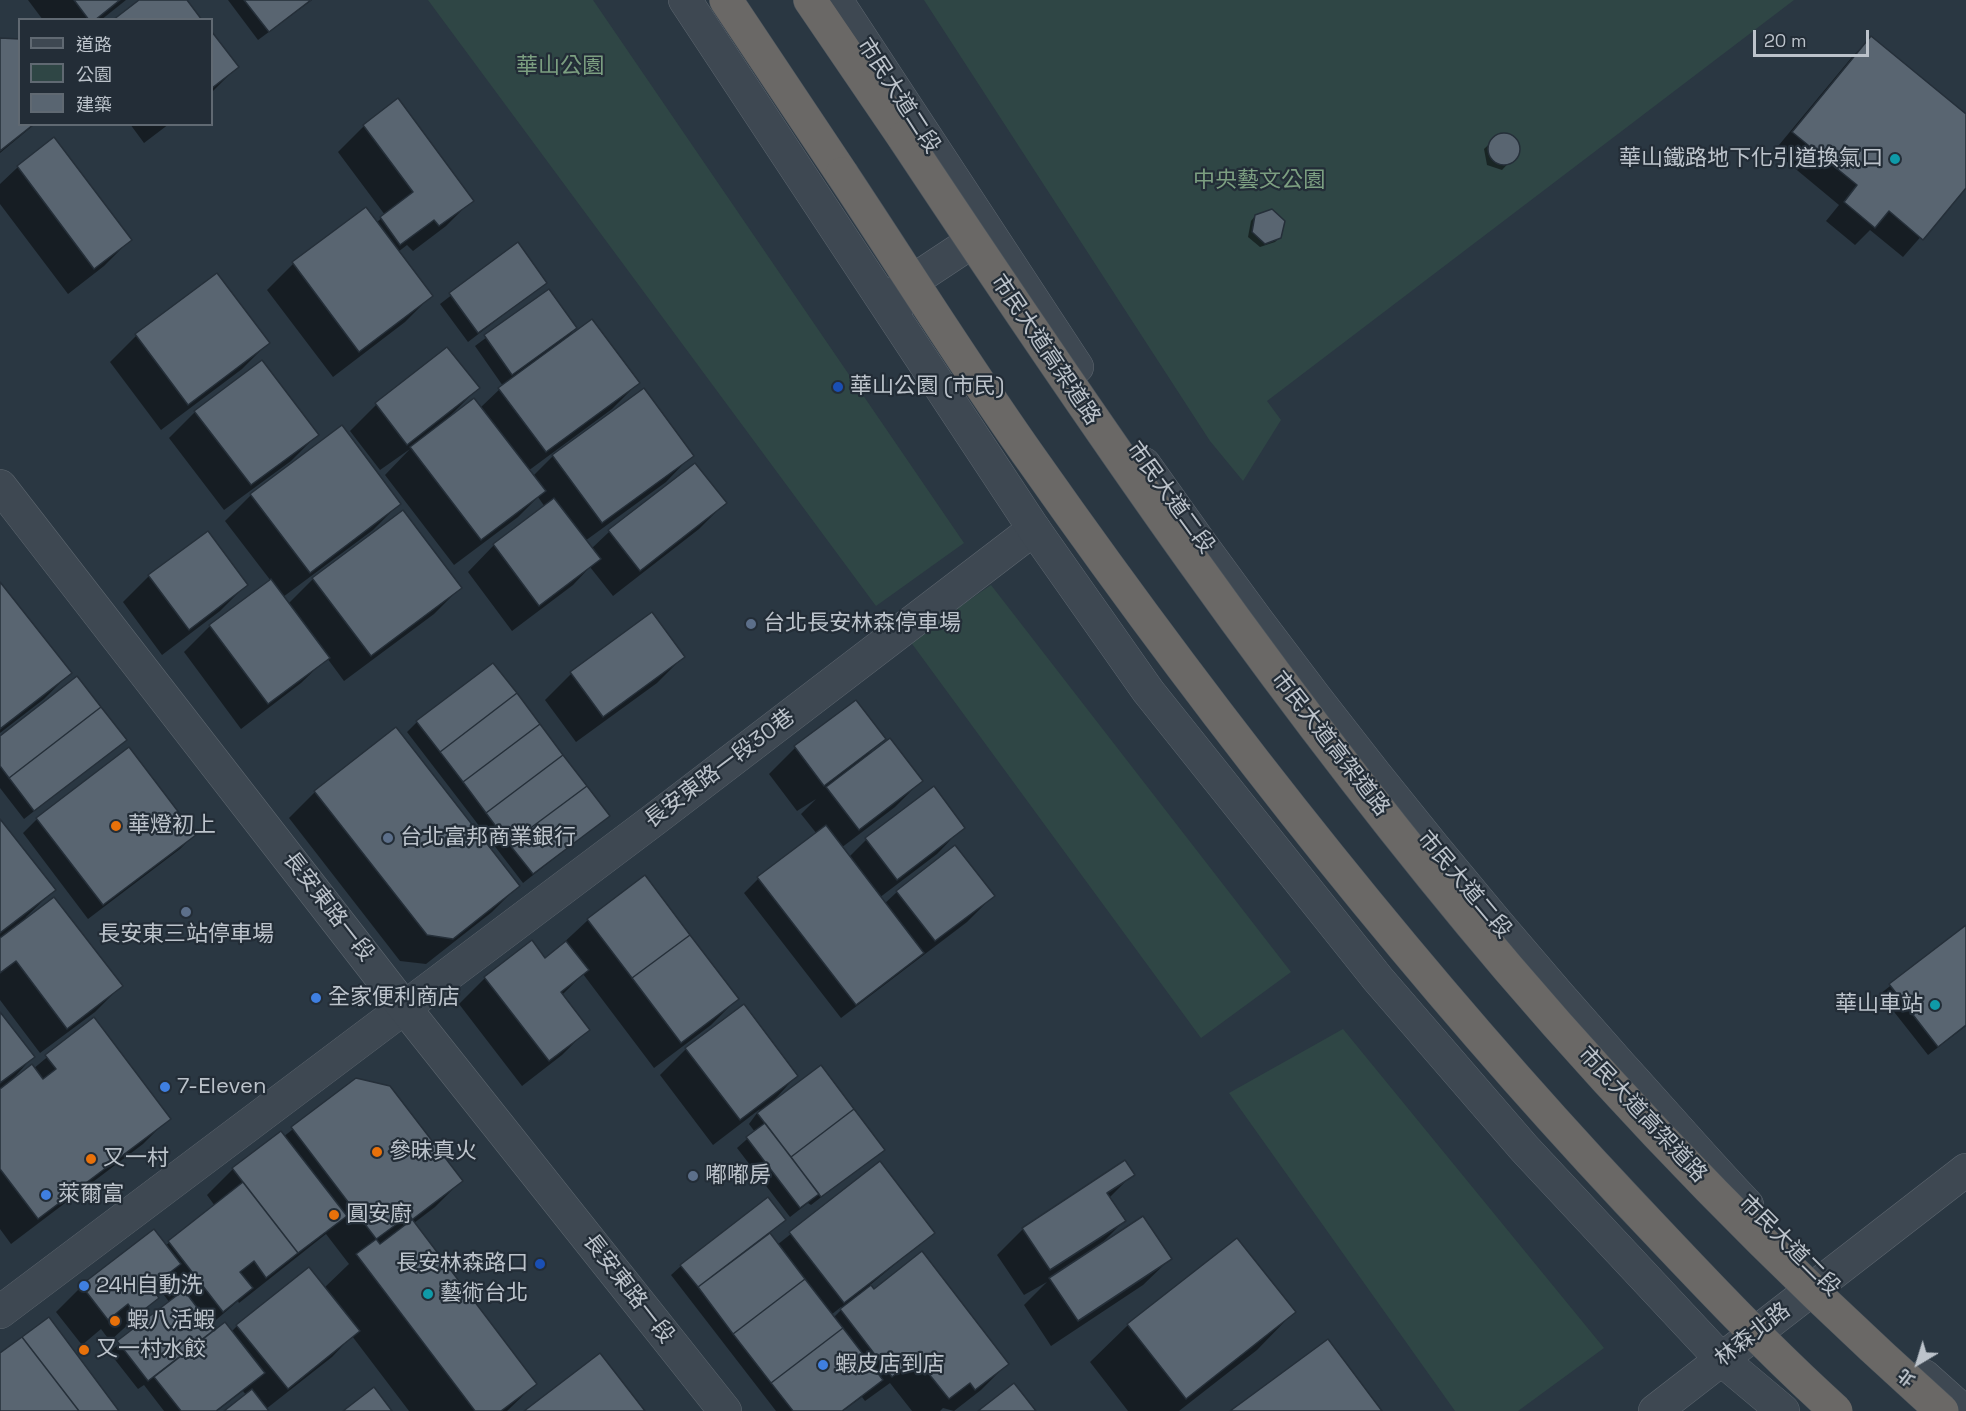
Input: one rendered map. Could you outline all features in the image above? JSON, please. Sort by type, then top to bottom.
[{"type":"highway","name":"市民大道高架道路","points":[[810,0],[1060,374],[1155,509],[1291,695],[1406,843],[1516,977],[1755,1237],[1942,1411]]},
{"type":"highway","points":[[728,2],[1030,459],[1281,795],[1454,1006],[1571,1141],[1706,1283],[1836,1411]]},
{"type":"street","points":[[685,0],[1034,529],[1148,691],[1378,979],[1524,1148],[1721,1359],[1783,1411]]},
{"type":"street","name":"市民大道二段","points":[[836,0],[961,195],[1153,476],[1306,683],[1421,833],[1542,978],[1734,1191],[1880,1338],[1963,1411]]},
{"type":"street","points":[[857,262],[893,280],[968,229],[961,195]]},
{"type":"street","points":[[906,336],[899,290],[976,239],[1008,264]]},
{"type":"street","name":"長安東路一段","points":[[2,491],[404,1007],[725,1411]]},
{"type":"street","name":"長安東路一段30巷","points":[[0,1312],[674,805],[1034,529]]},
{"type":"street","name":"林森北路","points":[[1654,1411],[1966,1170]]},
{"type":"green space","name":"華山公園","points":[[428,0],[593,0],[964,543],[876,606]]},
{"type":"green space","name":"中央藝文公園","points":[[924,0],[1794,0],[1267,401],[1281,420],[1243,481],[1210,441]]},
{"type":"green space","points":[[991,585],[1291,972],[1201,1038],[910,641]]},
{"type":"green space","points":[[1343,1029],[1604,1348],[1518,1411],[1455,1411],[1229,1093]]},
{"type":"building","points":[[74,0],[120,0],[98,18],[88,18]]},
{"type":"building","points":[[139,0],[187,0],[200,18],[116,18]]},
{"type":"building","points":[[244,0],[311,0],[269,32]]},
{"type":"building","points":[[213,33],[239,67],[213,87]]},
{"type":"building","name":"華山鐵路地下化引道換氣口","points":[[1871,36],[1966,114],[1966,188],[1923,240],[1889,211],[1875,228],[1844,202],[1857,185],[1792,132]]},
{"type":"building","points":[[0,38],[18,39],[18,126],[31,126],[0,151]]},
{"type":"building","points":[[398,98],[474,201],[439,226],[434,220],[400,245],[380,217],[413,192],[363,125]]},
{"type":"building","points":[[1504,133],[1515,138],[1520,149],[1515,160],[1504,165],[1493,160],[1488,149],[1493,138]]},
{"type":"building","points":[[54,137],[132,240],[94,269],[17,166]]},
{"type":"building","points":[[366,207],[433,296],[359,352],[292,262]]},
{"type":"building","points":[[1272,209],[1285,221],[1281,238],[1265,244],[1252,232],[1255,215]]},
{"type":"building","points":[[518,242],[547,283],[478,333],[449,293]]},
{"type":"building","points":[[217,273],[270,343],[188,405],[135,334]]},
{"type":"building","points":[[549,289],[577,328],[512,375],[484,335]]},
{"type":"building","points":[[592,319],[640,383],[546,452],[498,388]]},
{"type":"building","points":[[447,347],[480,388],[407,445],[375,403]]},
{"type":"building","points":[[262,360],[319,435],[251,485],[194,411]]},
{"type":"building","points":[[644,388],[694,456],[602,523],[552,455]]},
{"type":"building","points":[[474,398],[546,491],[481,540],[410,447]]},
{"type":"building","points":[[342,425],[401,504],[310,573],[250,494]]},
{"type":"building","points":[[695,463],[727,503],[640,571],[608,530]]},
{"type":"building","points":[[554,498],[601,559],[539,606],[493,544]]},
{"type":"building","points":[[403,510],[462,588],[371,656],[312,578]]},
{"type":"building","points":[[208,531],[248,585],[189,630],[148,575]]},
{"type":"building","points":[[271,579],[330,658],[268,704],[209,625]]},
{"type":"building","points":[[0,582],[72,673],[0,729]]},
{"type":"building","points":[[652,612],[685,657],[603,717],[570,672]]},
{"type":"building","points":[[493,663],[517,693],[440,752],[416,721]]},
{"type":"building","points":[[77,676],[101,707],[9,778],[0,766],[0,736]]},
{"type":"building","points":[[517,693],[540,724],[463,782],[440,752]]},
{"type":"building","points":[[856,700],[886,739],[824,786],[794,746]]},
{"type":"building","points":[[101,707],[127,740],[34,811],[9,778]]},
{"type":"building","points":[[540,724],[563,755],[486,813],[463,782]]},
{"type":"building","points":[[396,727],[520,886],[453,939],[427,935],[314,791]]},
{"type":"building","points":[[890,738],[923,781],[859,830],[826,787]]},
{"type":"building","name":"華燈初上","points":[[129,747],[196,835],[103,905],[36,818]]},
{"type":"building","points":[[563,755],[587,786],[509,844],[486,813]]},
{"type":"building","points":[[587,786],[610,816],[533,874],[509,844]]},
{"type":"building","points":[[934,786],[965,828],[897,880],[865,838]]},
{"type":"building","points":[[0,819],[56,890],[0,933]]},
{"type":"building","points":[[826,825],[924,953],[856,1005],[757,877]]},
{"type":"building","points":[[955,845],[995,896],[935,941],[896,891]]},
{"type":"building","points":[[645,875],[690,935],[632,978],[587,919]]},
{"type":"building","points":[[54,897],[123,986],[67,1029],[16,961],[0,973],[0,938]]},
{"type":"building","name":"華山車站","points":[[1966,925],[1966,1025],[1938,1047],[1889,984]]},
{"type":"building","points":[[690,935],[739,999],[681,1043],[632,978]]},
{"type":"building","points":[[532,940],[545,958],[566,941],[589,970],[561,992],[590,1030],[549,1061],[484,977]]},
{"type":"building","points":[[744,1004],[798,1076],[740,1120],[685,1048]]},
{"type":"building","points":[[0,1012],[35,1057],[0,1083]]},
{"type":"building","points":[[94,1017],[171,1119],[38,1219],[0,1169],[0,1089],[32,1064],[43,1079],[56,1069],[45,1055]]},
{"type":"building","points":[[821,1065],[854,1109],[791,1157],[757,1113]]},
{"type":"building","points":[[356,1078],[390,1086],[463,1181],[380,1244],[291,1127]]},
{"type":"building","points":[[854,1109],[885,1150],[821,1197],[791,1157]]},
{"type":"building","points":[[765,1123],[819,1194],[800,1208],[746,1137]]},
{"type":"building","points":[[281,1131],[347,1216],[298,1253],[232,1168]]},
{"type":"building","points":[[1125,1160],[1135,1175],[1107,1193],[1126,1221],[1050,1270],[1022,1228]]},
{"type":"building","points":[[880,1161],[935,1233],[844,1303],[789,1232]]},
{"type":"building","points":[[243,1182],[298,1253],[266,1278],[254,1261],[240,1272],[253,1288],[223,1312],[168,1241]]},
{"type":"building","points":[[768,1197],[786,1220],[698,1287],[680,1265]]},
{"type":"building","name":"藝術台北","points":[[409,1215],[537,1384],[501,1411],[475,1411],[356,1254]]},
{"type":"building","points":[[1143,1216],[1172,1259],[1078,1321],[1049,1278]]},
{"type":"building","points":[[154,1229],[181,1264],[151,1287],[159,1298],[136,1316],[128,1304],[108,1320],[81,1285]]},
{"type":"building","points":[[770,1233],[805,1279],[733,1334],[698,1287]]},
{"type":"building","points":[[1237,1238],[1296,1312],[1186,1399],[1127,1324]]},
{"type":"building","points":[[922,1251],[1009,1364],[975,1390],[970,1383],[949,1399],[916,1358],[892,1377],[840,1309],[871,1285],[874,1289]]},
{"type":"building","points":[[309,1267],[360,1331],[288,1389],[236,1325]]},
{"type":"building","points":[[805,1279],[843,1328],[771,1383],[733,1334]]},
{"type":"building","points":[[184,1290],[214,1330],[148,1381],[117,1341]]},
{"type":"building","points":[[49,1317],[119,1411],[79,1411],[22,1337]]},
{"type":"building","points":[[225,1322],[265,1373],[216,1411],[181,1411],[154,1377]]},
{"type":"building","points":[[843,1328],[883,1380],[842,1411],[793,1411],[771,1383]]},
{"type":"building","points":[[22,1337],[79,1411],[0,1411],[0,1353]]},
{"type":"building","points":[[1328,1339],[1382,1411],[1230,1411]]},
{"type":"building","points":[[600,1353],[645,1411],[524,1411]]},
{"type":"building","points":[[1014,1383],[1036,1411],[978,1411]]},
{"type":"building","points":[[374,1387],[392,1411],[343,1411]]},
{"type":"building","points":[[252,1389],[269,1411],[224,1411]]},
{"type":"place","name":"華山鐵路地下化引道換氣口","points":[[1895,159]]},
{"type":"place","name":"華山公園 (市民)","points":[[838,387]]},
{"type":"place","name":"台北長安林森停車場","points":[[751,624]]},
{"type":"place","name":"華燈初上","points":[[116,826]]},
{"type":"place","name":"台北富邦商業銀行","points":[[388,838]]},
{"type":"place","name":"長安東三站停車場","points":[[186,912]]},
{"type":"place","name":"全家便利商店","points":[[316,998]]},
{"type":"place","name":"華山車站","points":[[1935,1005]]},
{"type":"place","name":"7-Eleven","points":[[165,1087]]},
{"type":"place","name":"參昧真火","points":[[377,1152]]},
{"type":"place","name":"又一村","points":[[91,1159]]},
{"type":"place","name":"嘟嘟房","points":[[693,1176]]},
{"type":"place","name":"萊爾富","points":[[46,1195]]},
{"type":"place","name":"圓安廚","points":[[334,1215]]},
{"type":"place","name":"長安林森路口","points":[[540,1264]]},
{"type":"place","name":"24H自動洗","points":[[84,1286]]},
{"type":"place","name":"藝術台北","points":[[428,1294]]},
{"type":"place","name":"蝦八活蝦","points":[[115,1321]]},
{"type":"place","name":"又一村水餃","points":[[84,1350]]},
{"type":"place","name":"蝦皮店到店","points":[[823,1365]]}]
